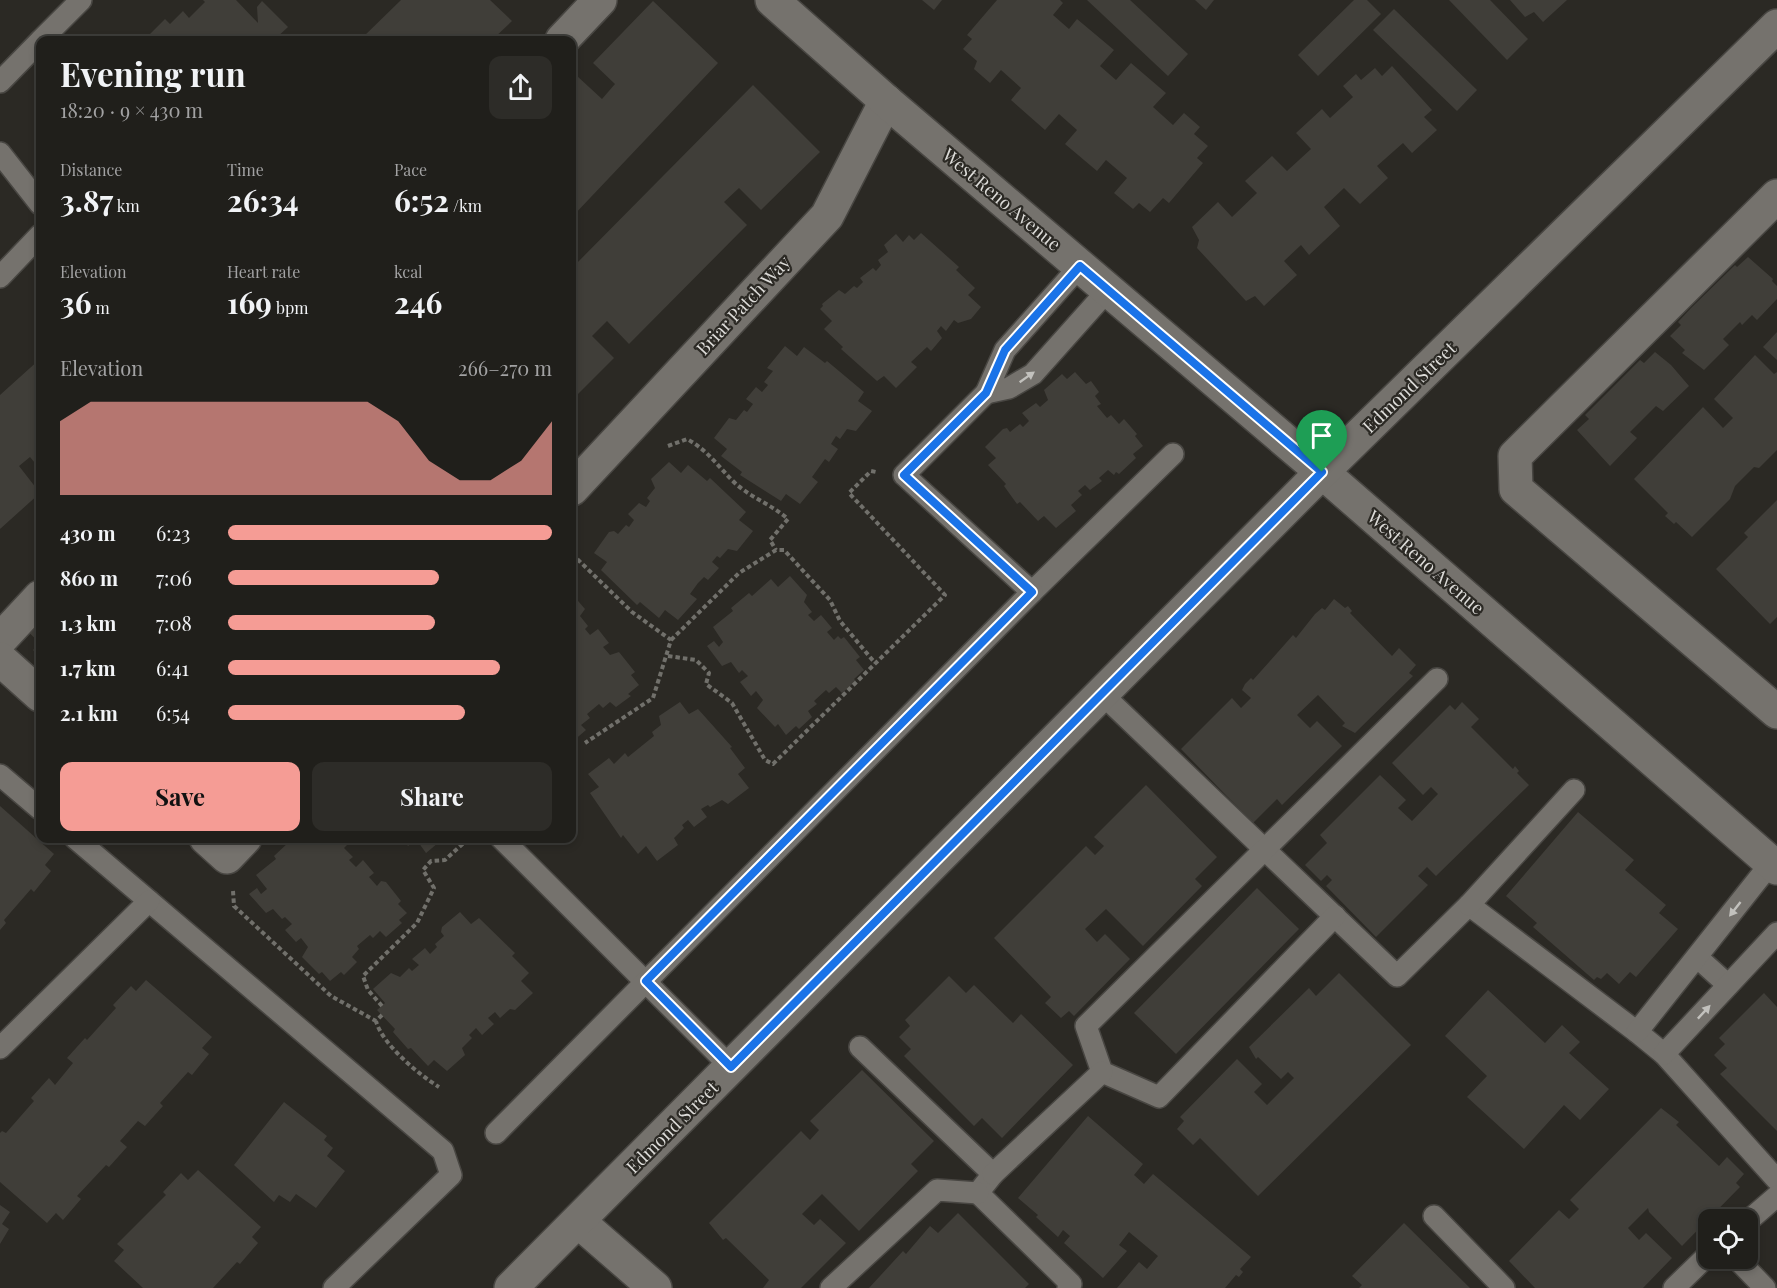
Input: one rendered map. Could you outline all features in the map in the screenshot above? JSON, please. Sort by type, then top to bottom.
[{"type":"street","points":[[566,36],[600,0]]},
{"type":"street","name":"West Reno Avenue","points":[[772,0],[1322,472],[1774,866]]},
{"type":"street","name":"Edmond Street","points":[[511,1288],[1322,472],[1777,26]]},
{"type":"street","name":"Briar Patch Way","points":[[576,485],[827,216],[886,100]]},
{"type":"street","points":[[1777,195],[1515,456],[1516,489],[1777,712]]},
{"type":"street","points":[[0,640],[36,601]]},
{"type":"street","points":[[0,659],[36,691]]},
{"type":"street","points":[[212,843],[227,857],[240,843]]},
{"type":"street","points":[[578,1221],[655,1288]]},
{"type":"lane","points":[[46,36],[81,0]]},
{"type":"lane","points":[[0,82],[36,46]]},
{"type":"lane","points":[[0,153],[36,199]]},
{"type":"lane","points":[[0,277],[36,239]]},
{"type":"lane","points":[[1032,592],[904,475],[986,393],[1005,350],[1080,266]]},
{"type":"lane","points":[[986,393],[1009,388],[1033,374],[1108,290]]},
{"type":"lane","points":[[496,1133],[1032,592],[1173,454]]},
{"type":"lane","points":[[1335,916],[1159,1097],[1102,1072],[1086,1026],[1437,679]]},
{"type":"lane","points":[[1102,694],[1397,976],[1469,905],[1574,790]]},
{"type":"lane","points":[[0,775],[36,806]]},
{"type":"lane","points":[[81,843],[443,1150],[452,1175],[334,1288]]},
{"type":"lane","points":[[506,843],[731,1067]]},
{"type":"lane","points":[[1637,1032],[1774,866]]},
{"type":"lane","points":[[0,1048],[149,902]]},
{"type":"lane","points":[[1469,905],[1664,1054],[1777,1180]]},
{"type":"lane","points":[[1664,1054],[1777,933]]},
{"type":"lane","points":[[1697,957],[1728,985]]},
{"type":"lane","points":[[860,1047],[993,1174]]},
{"type":"lane","points":[[978,1193],[993,1174],[1102,1072]]},
{"type":"lane","points":[[831,1288],[937,1190],[978,1193],[1071,1287]]},
{"type":"lane","points":[[1758,1212],[1777,1196]]},
{"type":"lane","points":[[1434,1216],[1504,1288]]},
{"type":"lane","points":[[1674,1288],[1698,1265]]},
{"type":"lane","points":[[1747,1269],[1765,1288]]},
{"type":"path","points":[[668,446],[687,440],[703,448],[738,486],[774,507],[788,519],[770,540],[776,550]]},
{"type":"path","points":[[668,656],[696,660],[709,673],[706,684],[732,703],[765,760],[773,764],[945,594],[849,493],[871,471],[904,475]]},
{"type":"path","points":[[585,743],[653,698],[668,656],[671,640],[739,573],[776,550],[784,550],[797,562],[830,600],[840,621],[875,663]]},
{"type":"path","points":[[576,558],[632,612],[671,640]]},
{"type":"path","points":[[382,1005],[368,990],[363,976],[417,923],[435,888],[423,870],[430,861],[445,860],[464,843]]},
{"type":"path","points":[[233,891],[234,906],[332,996],[376,1021],[378,1030],[407,1062],[439,1087]]},
{"type":"path","points":[[376,1021],[382,1015]]},
{"type":"building","points":[[203,0],[236,0],[258,23],[257,7],[262,1],[288,27],[278,36],[152,36],[150,34],[165,19],[170,24],[183,11],[189,18],[205,2]]},
{"type":"building","points":[[401,0],[490,0],[512,21],[496,36],[364,36]]},
{"type":"building","points":[[922,0],[942,0],[934,10]]},
{"type":"building","points":[[997,0],[1060,0],[1063,3],[1053,15],[1069,29],[1077,19],[1114,50],[1100,66],[1116,80],[1131,63],[1166,93],[1153,107],[1173,125],[1184,113],[1200,127],[1194,134],[1208,146],[1197,158],[1203,163],[1169,203],[1163,198],[1150,212],[1139,203],[1133,209],[1114,193],[1127,178],[1106,160],[1097,171],[1065,144],[1077,130],[1059,114],[1045,130],[1011,100],[1021,88],[1001,70],[990,83],[974,69],[977,61],[963,49],[972,39],[967,35]]},
{"type":"building","points":[[1087,0],[1130,0],[1188,54],[1168,76]]},
{"type":"building","points":[[1195,0],[1214,0],[1206,10]]},
{"type":"building","points":[[1354,0],[1367,0],[1381,14],[1318,76],[1298,55]]},
{"type":"building","points":[[1449,0],[1490,0],[1528,39],[1507,60]]},
{"type":"building","points":[[1510,0],[1567,0],[1543,22],[1534,12],[1525,17]]},
{"type":"building","points":[[653,1],[718,63],[576,213],[576,77],[602,99],[615,84],[593,63]]},
{"type":"building","points":[[1394,9],[1477,90],[1457,111],[1373,30]]},
{"type":"building","points":[[1392,66],[1432,110],[1424,117],[1437,130],[1412,153],[1403,143],[1377,166],[1388,178],[1360,204],[1344,188],[1324,207],[1340,226],[1309,255],[1301,245],[1284,261],[1297,275],[1264,306],[1255,296],[1246,301],[1197,248],[1199,240],[1192,227],[1218,202],[1232,217],[1257,193],[1245,181],[1272,156],[1287,171],[1311,149],[1296,133],[1322,109],[1330,118],[1353,97],[1343,86],[1356,74],[1361,80],[1375,68],[1382,76]]},
{"type":"building","points":[[753,85],[820,152],[761,210],[739,188],[724,202],[747,225],[629,344],[607,321],[592,336],[614,358],[576,396],[576,264]]},
{"type":"building","points":[[921,233],[959,267],[956,270],[975,288],[968,295],[981,307],[971,319],[958,323],[954,320],[946,331],[941,326],[937,331],[942,338],[931,351],[927,347],[911,362],[917,367],[896,388],[884,376],[877,381],[841,349],[843,347],[824,329],[832,321],[820,309],[822,304],[839,290],[845,294],[854,286],[857,288],[863,282],[860,278],[873,268],[876,271],[881,265],[878,260],[888,252],[884,245],[896,234],[903,242],[909,235],[914,240]]},
{"type":"building","points":[[1748,257],[1773,279],[1772,281],[1777,286],[1777,299],[1757,320],[1752,315],[1742,325],[1740,322],[1723,339],[1729,345],[1704,370],[1682,353],[1685,350],[1670,336],[1681,325],[1678,322],[1691,308],[1735,265],[1737,267]]},
{"type":"building","points":[[1777,332],[1777,360],[1763,347]]},
{"type":"building","points":[[785,346],[797,356],[804,347],[825,363],[827,361],[864,392],[858,401],[872,411],[856,431],[847,429],[840,439],[836,436],[831,444],[838,449],[829,462],[825,459],[812,477],[818,482],[800,504],[786,494],[781,501],[740,475],[742,472],[721,456],[727,449],[714,438],[729,418],[736,420],[744,410],[747,412],[753,404],[746,399],[756,387],[762,392],[768,385],[764,382],[773,371],[767,368]]},
{"type":"building","points":[[1655,352],[1671,365],[1689,386],[1663,411],[1656,406],[1630,432],[1637,438],[1610,466],[1577,430],[1589,419],[1585,415],[1640,360],[1644,363]]},
{"type":"building","points":[[1755,355],[1774,374],[1777,372],[1777,450],[1759,468],[1754,467],[1735,486],[1730,499],[1692,537],[1676,522],[1674,524],[1665,516],[1668,513],[1634,479],[1703,407],[1723,428],[1733,418],[1714,399]]},
{"type":"building","points":[[36,363],[36,464],[30,457],[19,466],[36,488],[36,497],[0,529],[0,395]]},
{"type":"building","points":[[1075,372],[1086,384],[1091,381],[1099,392],[1095,396],[1101,404],[1097,406],[1107,418],[1111,415],[1119,424],[1124,419],[1137,434],[1135,436],[1143,446],[1133,454],[1136,458],[1119,474],[1116,472],[1114,475],[1108,470],[1099,478],[1102,481],[1090,490],[1085,485],[1078,491],[1082,495],[1071,505],[1076,511],[1056,528],[1044,516],[1038,521],[1020,502],[1017,504],[1004,486],[1006,484],[988,465],[996,458],[985,447],[1003,429],[1007,428],[1010,432],[1020,424],[1023,427],[1029,421],[1022,413],[1036,403],[1040,407],[1048,400],[1044,390],[1062,374],[1067,379]]},
{"type":"building","points":[[669,462],[681,473],[688,465],[707,481],[710,478],[746,512],[739,520],[753,531],[737,551],[728,549],[720,558],[717,556],[712,562],[719,568],[708,580],[704,577],[698,583],[690,594],[697,599],[678,620],[665,610],[659,618],[640,602],[637,605],[601,570],[607,562],[594,553],[609,532],[614,531],[618,534],[626,525],[629,527],[634,520],[628,514],[639,503],[646,507],[650,501],[647,498],[655,488],[651,479]]},
{"type":"building","points":[[1777,500],[1777,617],[1770,624],[1716,569],[1748,537],[1744,533]]},
{"type":"building","points":[[790,576],[807,595],[804,602],[812,612],[808,615],[814,621],[821,615],[832,628],[827,632],[834,640],[838,636],[841,639],[844,637],[860,657],[856,660],[864,670],[854,679],[856,681],[842,693],[836,687],[829,693],[826,690],[814,701],[817,704],[808,711],[812,717],[799,729],[796,726],[786,735],[778,724],[775,727],[757,708],[763,700],[756,691],[751,696],[740,682],[748,676],[742,670],[739,673],[731,662],[722,666],[707,646],[714,641],[719,647],[723,642],[713,627],[733,611],[731,608],[749,593],[752,596],[771,579],[778,587]]},
{"type":"building","points":[[576,599],[585,609],[580,616],[588,626],[585,629],[590,635],[598,629],[609,643],[603,647],[610,655],[619,652],[635,672],[631,675],[639,685],[628,694],[631,696],[616,707],[610,702],[603,708],[599,704],[587,714],[590,718],[581,725],[586,730],[576,739]]},
{"type":"building","points":[[1334,599],[1345,608],[1348,606],[1352,611],[1350,613],[1392,656],[1399,648],[1416,665],[1409,673],[1413,676],[1355,733],[1342,726],[1345,723],[1318,695],[1297,715],[1310,728],[1317,721],[1342,746],[1282,805],[1277,799],[1253,823],[1181,749],[1232,698],[1241,708],[1251,698],[1242,690],[1245,684],[1251,678],[1253,680],[1293,635],[1296,638],[1315,614],[1322,608],[1325,610]]},
{"type":"building","points":[[36,618],[36,639],[25,629]]},
{"type":"building","points":[[680,702],[689,714],[698,709],[732,747],[730,748],[745,768],[738,774],[749,788],[728,804],[722,800],[701,809],[707,817],[694,827],[688,820],[682,825],[684,828],[674,838],[678,845],[657,861],[646,846],[638,854],[623,835],[621,838],[590,793],[599,787],[588,774],[609,758],[614,764],[625,753],[628,757],[654,736],[652,732],[661,725],[659,716]]},
{"type":"building","points":[[1462,702],[1479,719],[1471,727],[1513,769],[1515,766],[1519,771],[1517,773],[1529,785],[1436,876],[1427,867],[1418,876],[1428,885],[1376,937],[1326,886],[1332,880],[1327,875],[1321,881],[1305,865],[1327,843],[1320,835],[1380,775],[1406,800],[1398,808],[1412,821],[1438,794],[1431,787],[1423,795],[1392,763],[1450,705],[1455,710]]},
{"type":"building","points":[[1146,785],[1217,857],[1195,879],[1202,886],[1143,946],[1106,909],[1085,929],[1097,942],[1105,934],[1130,959],[1074,1016],[1069,1011],[1061,1018],[1045,1003],[1051,997],[994,938],[1086,846],[1095,855],[1104,846],[1094,837]]},
{"type":"building","points":[[0,806],[36,838],[36,843],[42,843],[54,854],[45,865],[51,871],[34,892],[31,889],[4,920],[6,923],[0,930]]},
{"type":"building","points":[[1578,812],[1634,860],[1625,870],[1666,905],[1659,913],[1678,929],[1636,977],[1630,972],[1619,984],[1607,973],[1601,979],[1597,977],[1594,980],[1533,927],[1537,923],[1506,896]]},
{"type":"building","points":[[288,843],[348,843],[344,848],[353,857],[349,860],[356,867],[363,860],[374,873],[369,877],[377,886],[381,881],[386,882],[401,901],[398,904],[407,913],[399,920],[402,923],[386,937],[380,931],[373,938],[370,935],[357,946],[359,949],[352,957],[357,962],[344,975],[341,972],[330,981],[322,972],[319,974],[302,957],[308,947],[301,938],[296,942],[285,930],[292,924],[285,917],[282,919],[273,909],[266,913],[249,894],[257,888],[261,894],[267,889],[256,875],[276,859],[274,856]]},
{"type":"building","points":[[419,843],[438,843],[426,853]]},
{"type":"building","points":[[1257,888],[1299,929],[1176,1054],[1134,1013]]},
{"type":"building","points":[[460,912],[471,924],[479,918],[515,953],[512,956],[529,973],[521,981],[533,993],[515,1010],[510,1009],[500,1018],[495,1012],[488,1018],[494,1024],[482,1035],[476,1028],[469,1035],[472,1038],[462,1048],[465,1055],[447,1071],[434,1060],[428,1066],[411,1048],[408,1049],[393,1032],[395,1029],[377,1010],[385,1003],[373,989],[391,973],[400,977],[409,968],[412,971],[419,965],[412,959],[425,948],[430,954],[437,947],[435,944],[444,936],[441,932],[442,927]]},
{"type":"building","points":[[1339,973],[1411,1045],[1258,1196],[1200,1138],[1193,1145],[1177,1129],[1184,1121],[1180,1117],[1237,1059],[1262,1084],[1254,1092],[1267,1105],[1294,1078],[1288,1072],[1281,1079],[1258,1057],[1256,1059],[1249,1047],[1309,988],[1316,996]]},
{"type":"building","points":[[949,976],[966,993],[974,985],[1013,1023],[1021,1014],[1073,1065],[1002,1138],[982,1118],[974,1126],[904,1056],[911,1049],[899,1037],[910,1026],[905,1020]]},
{"type":"building","points":[[146,980],[212,1037],[202,1048],[209,1054],[192,1075],[188,1072],[160,1103],[163,1106],[145,1126],[138,1121],[120,1141],[127,1147],[109,1167],[106,1165],[77,1196],[81,1199],[63,1220],[56,1213],[47,1223],[0,1182],[0,1133],[2,1131],[6,1133],[34,1101],[31,1098],[49,1078],[55,1085],[73,1063],[67,1058],[116,1008],[113,1005],[131,986],[136,991]]},
{"type":"building","points":[[1488,990],[1545,1043],[1562,1025],[1580,1042],[1569,1053],[1609,1089],[1580,1120],[1564,1105],[1524,1149],[1467,1097],[1487,1076],[1445,1036]]},
{"type":"building","points":[[1764,993],[1777,1007],[1777,1131],[1720,1074],[1727,1068],[1714,1055],[1725,1044],[1719,1038]]},
{"type":"building","points":[[862,1070],[934,1141],[911,1164],[918,1171],[859,1231],[822,1194],[802,1214],[814,1225],[820,1219],[846,1243],[801,1288],[763,1288],[769,1280],[726,1238],[723,1240],[709,1223],[801,1131],[810,1140],[819,1130],[810,1121]]},
{"type":"building","points":[[284,1102],[327,1136],[324,1140],[333,1148],[327,1156],[345,1171],[316,1208],[296,1194],[290,1202],[279,1195],[274,1202],[234,1165]]},
{"type":"building","points":[[1661,1108],[1679,1122],[1676,1125],[1719,1166],[1727,1157],[1744,1174],[1736,1183],[1740,1187],[1718,1209],[1698,1209],[1698,1230],[1682,1246],[1649,1212],[1648,1208],[1628,1228],[1639,1240],[1646,1233],[1672,1258],[1643,1288],[1535,1288],[1509,1261],[1559,1210],[1569,1219],[1579,1209],[1570,1200]]},
{"type":"building","points":[[1088,1116],[1143,1164],[1134,1175],[1144,1184],[1153,1174],[1251,1257],[1240,1269],[1243,1272],[1239,1277],[1236,1275],[1225,1288],[1117,1288],[1139,1262],[1147,1269],[1158,1256],[1129,1232],[1119,1245],[1127,1251],[1103,1278],[1064,1243],[1070,1236],[1063,1230],[1058,1237],[1018,1198]]},
{"type":"building","points":[[198,1170],[261,1227],[252,1237],[258,1243],[240,1264],[237,1262],[213,1288],[143,1288],[114,1261],[124,1250],[117,1244],[166,1195],[163,1192],[181,1173],[188,1180]]},
{"type":"building","points":[[0,1205],[10,1212],[2,1224],[9,1229],[0,1244]]},
{"type":"building","points":[[958,1213],[1029,1284],[1025,1288],[869,1288],[903,1251],[906,1254],[930,1226],[938,1233]]},
{"type":"building","points":[[1404,1223],[1470,1288],[1359,1288],[1362,1285],[1352,1276]]},
{"type":"route","points":[[1080,266],[1322,472],[731,1067],[646,981],[1032,592],[904,475],[986,393],[1005,350],[1080,266]]}]
